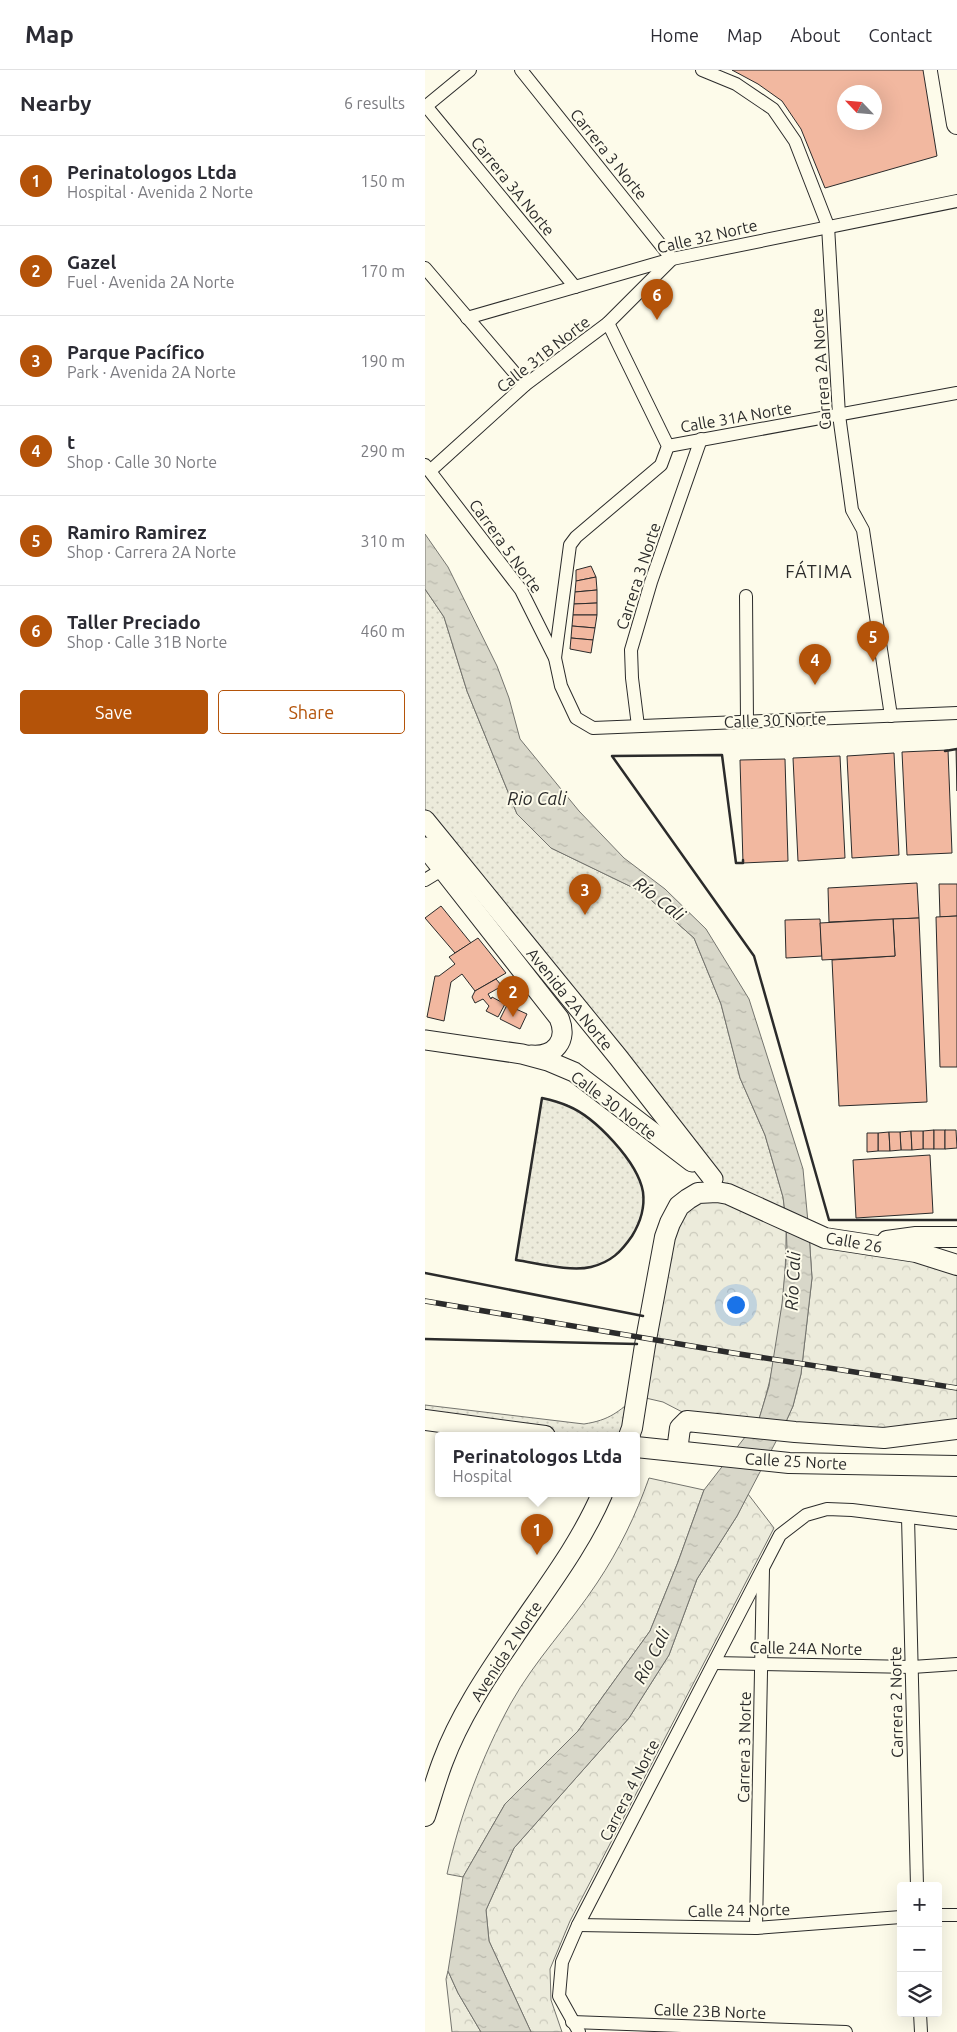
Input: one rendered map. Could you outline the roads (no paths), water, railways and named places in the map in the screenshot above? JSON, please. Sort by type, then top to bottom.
[{"type":"main road","points":[[948,70],[957,124]]},
{"type":"main road","name":"Avenida 2A Norte","points":[[425,820],[450,865],[562,1024],[562,1037],[552,1051],[545,1055],[522,1054]]},
{"type":"main road","name":"Avenida 2A Norte","points":[[425,847],[450,865],[618,1057],[713,1179]]},
{"type":"main road","name":"Calle 30 Norte","points":[[425,1040],[522,1054],[548,1061],[574,1072],[713,1179],[727,1194]]},
{"type":"main road","points":[[630,1432],[663,1246],[670,1223],[679,1206],[698,1193],[727,1194]]},
{"type":"main road","name":"Calle 26","points":[[727,1194],[825,1238],[916,1252],[957,1265]]},
{"type":"main road","points":[[862,1244],[916,1237],[957,1237]]},
{"type":"main road","points":[[425,1420],[506,1432]]},
{"type":"main road","points":[[680,1451],[679,1428],[687,1421],[795,1432],[884,1438],[957,1428]]},
{"type":"main road","name":"Calle 25 Norte","points":[[640,1447],[789,1463],[957,1466]]},
{"type":"main road","name":"Avenida 2 Norte","points":[[425,1816],[443,1761],[460,1724],[511,1640],[564,1566],[592,1518],[601,1497]]},
{"type":"street","points":[[426,106],[470,70]]},
{"type":"street","name":"Carrera 3 Norte","points":[[521,70],[672,259]]},
{"type":"street","name":"Carrera 2A Norte","points":[[702,70],[736,84],[773,109],[795,141],[828,226],[839,415],[852,510],[863,530],[891,716]]},
{"type":"street","name":"Carrera 3A Norte","points":[[426,106],[575,287]]},
{"type":"street","name":"Calle 32 Norte","points":[[467,318],[672,259],[957,201]]},
{"type":"street","name":"Calle 31B Norte","points":[[428,468],[525,385],[608,323],[672,259]]},
{"type":"street","points":[[425,268],[525,385]]},
{"type":"street","points":[[555,658],[570,545],[576,537],[661,465],[668,446],[608,323]]},
{"type":"street","name":"Calle 31A Norte","points":[[668,446],[957,393]]},
{"type":"street","name":"Carrera 3 Norte","points":[[637,726],[631,650],[651,582],[701,439]]},
{"type":"street","name":"Carrera 5 Norte","points":[[428,468],[521,590],[555,658],[561,686],[576,718],[593,728]]},
{"type":"street","points":[[746,596],[747,722]]},
{"type":"street","name":"Calle 30 Norte","points":[[593,728],[957,713]]},
{"type":"street","points":[[425,880],[450,865]]},
{"type":"street","points":[[763,1566],[780,1535],[793,1524],[827,1508],[957,1523]]},
{"type":"street","name":"Carrera 2 Norte","points":[[908,1517],[917,1882]]},
{"type":"street","name":"Carrera 3 Norte","points":[[757,1928],[763,1566]]},
{"type":"street","name":"Carrera 4 Norte","points":[[576,2027],[559,1996],[562,1962],[577,1925],[763,1566]]},
{"type":"street","name":"Calle 24A Norte","points":[[714,1663],[912,1667],[957,1664]]},
{"type":"street","points":[[942,1915],[957,1915]]},
{"type":"street","name":"Calle 24 Norte","points":[[577,1925],[757,1928],[897,1918]]},
{"type":"street","points":[[920,2017],[921,2032]]},
{"type":"street","name":"Calle 23B Norte","points":[[576,2027],[846,2032]]},
{"type":"water","name":"Rio Cali","points":[[425,534],[448,567],[497,666],[509,698],[520,739],[579,811],[624,858],[665,889],[706,929],[749,999],[803,1169],[809,1233],[812,1278],[801,1374],[793,1406],[784,1426],[737,1516],[697,1579],[669,1655],[629,1718],[514,1848],[486,1910],[489,1941],[531,2032],[481,2032],[458,1993],[448,1971],[463,1877],[505,1804],[578,1731],[650,1631],[704,1490],[759,1419],[769,1386],[782,1304],[787,1249],[786,1221],[783,1197],[765,1135],[740,1078],[721,1004],[694,938],[642,892],[551,848],[517,814],[467,691],[444,617],[425,589]]},
{"type":"railway","points":[[425,1301],[733,1353],[957,1388]]},
{"type":"place","name":"Taller Preciado","points":[[657,320]]},
{"type":"place","name":"Ramiro Ramirez","points":[[873,662]]},
{"type":"place","name":"t","points":[[815,685]]},
{"type":"place","name":"Parque Pacífico","points":[[585,915]]},
{"type":"place","name":"Gazel","points":[[513,1017]]},
{"type":"place","name":"Perinatologos Ltda","points":[[537,1555]]},
{"type":"district","name":"FÁTIMA","points":[[819,572]]},
{"type":"water label","name":"Río Cali","points":[[659,899]]},
{"type":"water label","name":"Río Cali","points":[[793,1281]]},
{"type":"water label","name":"Río Cali","points":[[652,1656]]}]
